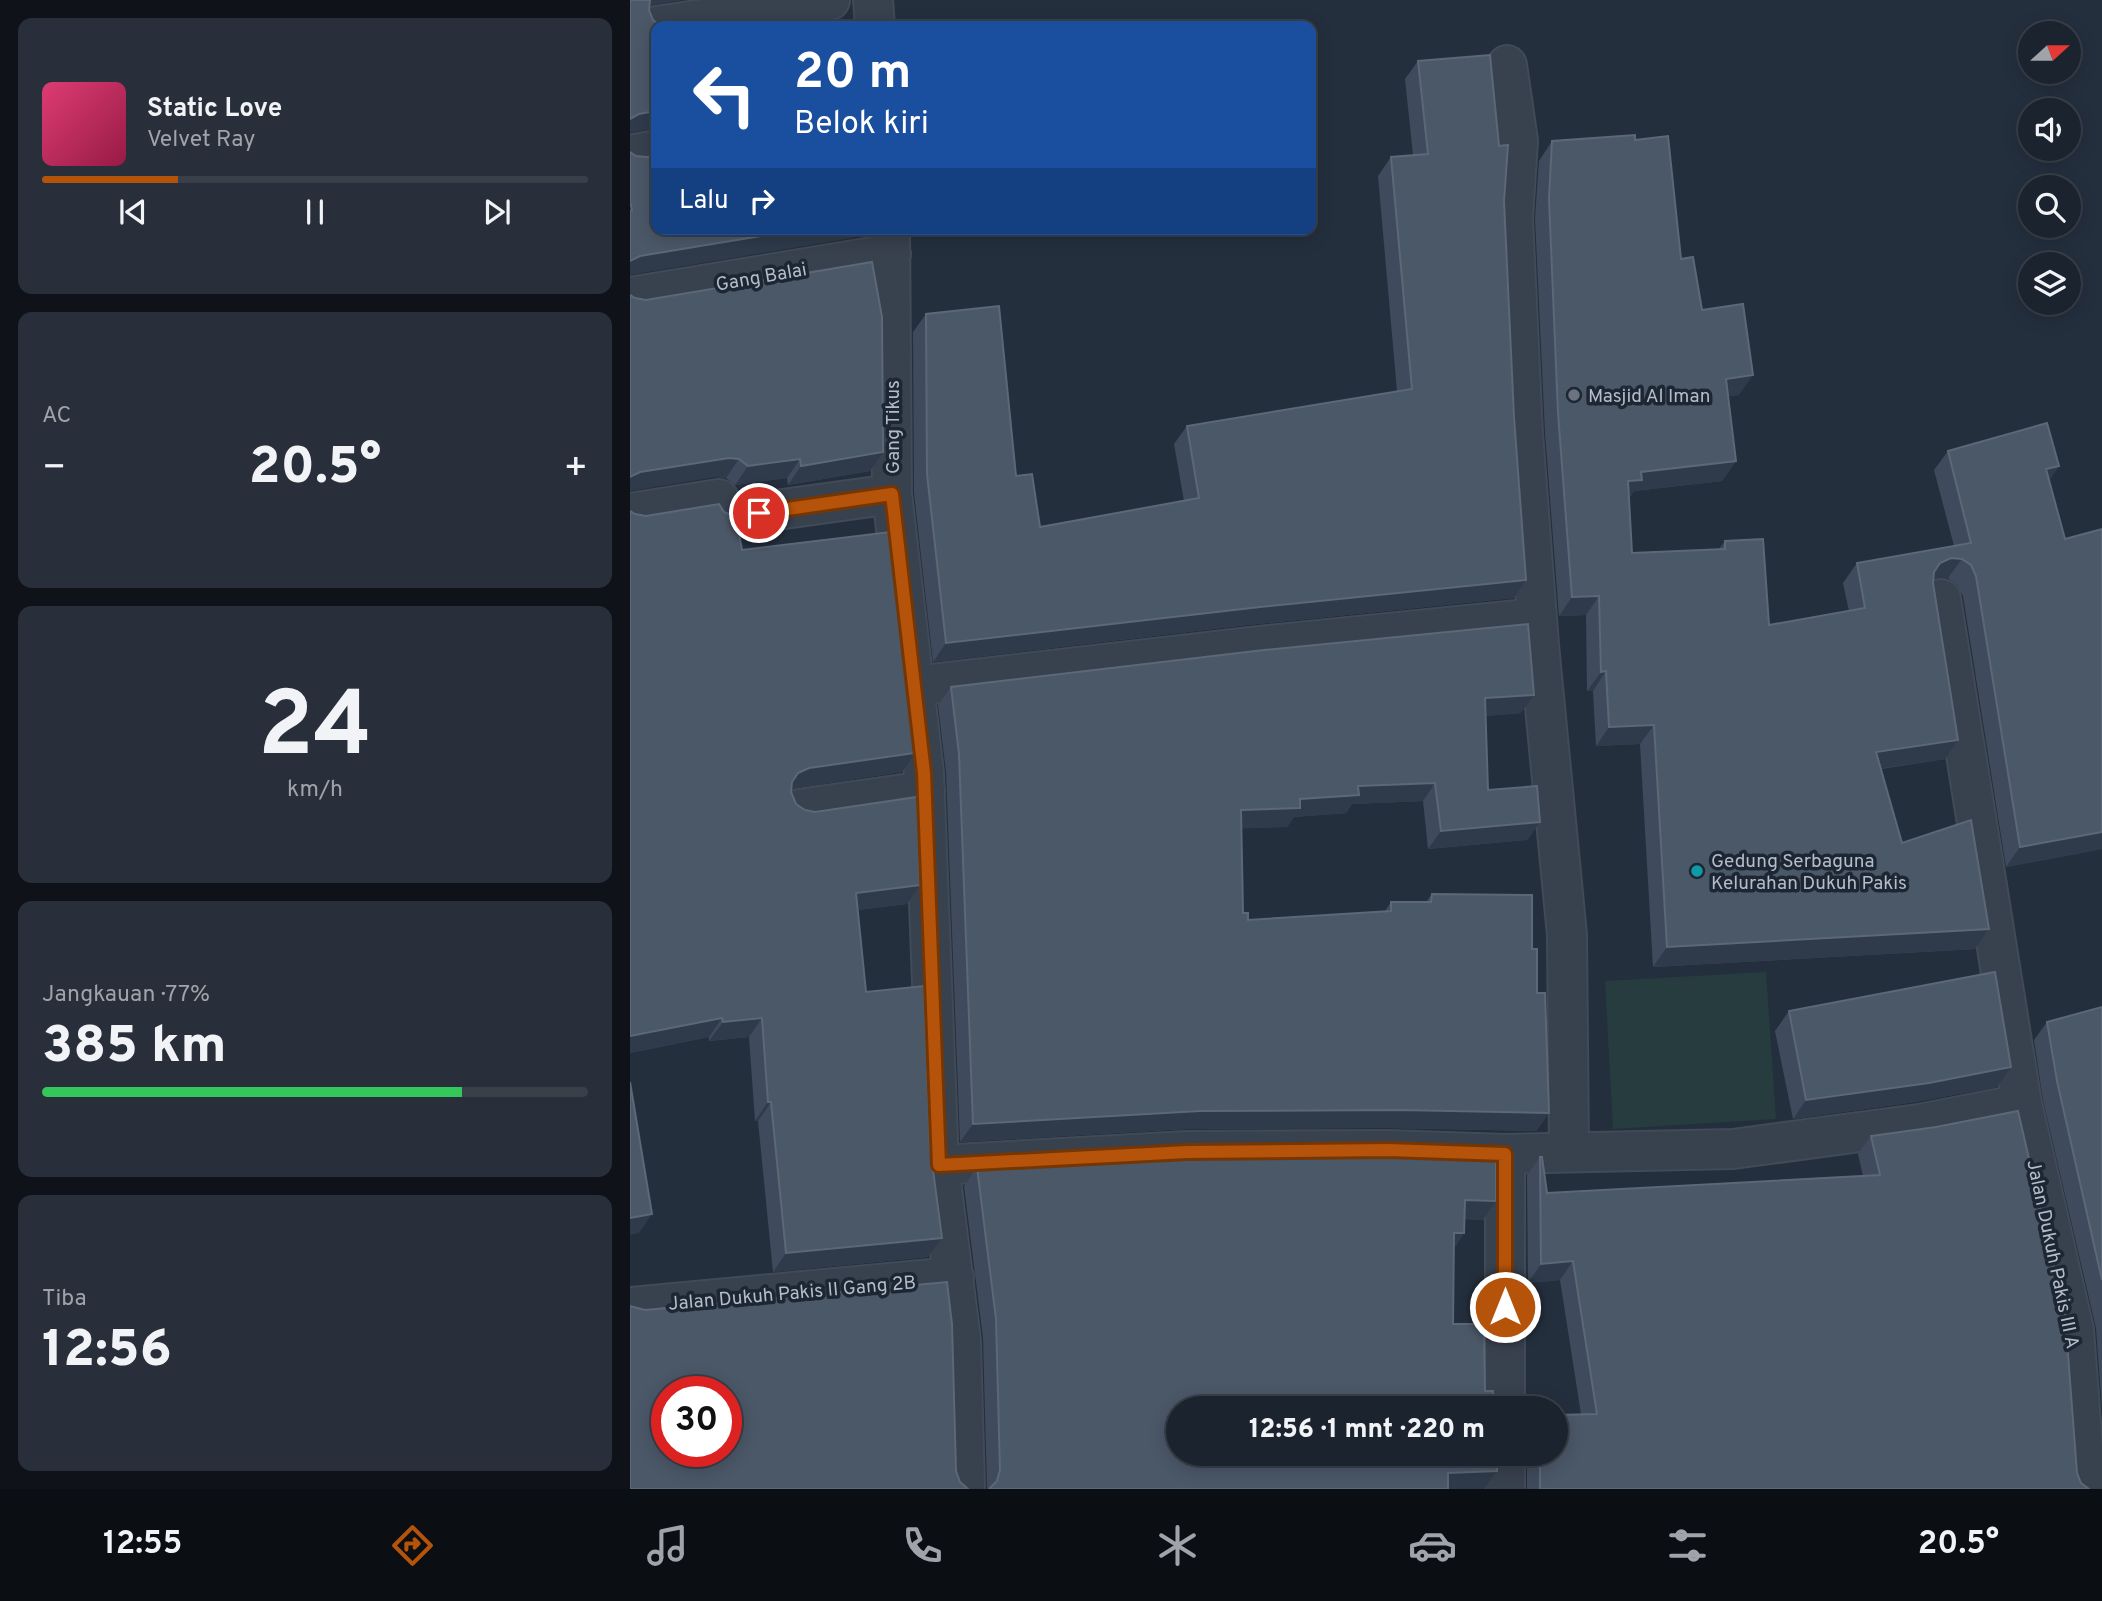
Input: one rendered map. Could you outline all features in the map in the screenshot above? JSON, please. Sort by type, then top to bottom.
[{"type":"street","points":[[690,21],[830,0]]},
{"type":"street","points":[[873,0],[875,21]]},
{"type":"street","points":[[630,30],[651,27]]},
{"type":"street","points":[[1507,65],[1518,141],[1513,218],[1523,434],[1536,618],[1567,935],[1569,1152]]},
{"type":"street","points":[[630,155],[651,151]]},
{"type":"street","name":"Gang Balai","points":[[630,297],[890,242]]},
{"type":"street","name":"Gang Tikus","points":[[890,242],[892,494],[925,791],[939,1165],[961,1341],[965,1489]]},
{"type":"street","points":[[630,513],[719,499],[727,516],[733,516],[892,494]]},
{"type":"street","name":"Jalan Dukuh Pakis III A","points":[[1941,599],[2022,1104],[2074,1330],[2086,1489]]},
{"type":"street","points":[[914,686],[1249,647],[1536,618]]},
{"type":"street","points":[[799,810],[925,791]]},
{"type":"street","points":[[939,1165],[1187,1152],[1388,1150],[1505,1154],[1733,1149],[1919,1124],[2022,1104]]},
{"type":"street","points":[[1505,1154],[1505,1396]]},
{"type":"street","name":"Jalan Dukuh Pakis II Gang 2B","points":[[630,1307],[954,1277]]},
{"type":"street","points":[[1505,1466],[1505,1489]]},
{"type":"green space","points":[[1766,972],[1776,1119],[1613,1129],[1605,981]]},
{"type":"building","points":[[630,0],[650,0],[649,10],[654,21],[651,21],[651,112],[630,119]]},
{"type":"building","points":[[1490,55],[1499,146],[1508,145],[1504,201],[1514,417],[1526,580],[946,643],[927,474],[926,314],[999,306],[1016,476],[1032,474],[1040,527],[1199,498],[1187,426],[1412,389],[1391,157],[1428,154],[1418,61]]},
{"type":"building","points":[[1635,135],[1635,140],[1668,136],[1681,259],[1693,257],[1702,310],[1743,304],[1753,375],[1726,379],[1736,461],[1641,472],[1642,480],[1628,481],[1632,553],[1725,549],[1725,541],[1763,539],[1769,625],[1865,608],[1857,563],[1971,543],[1948,451],[2047,423],[2059,466],[2046,469],[2065,539],[2102,529],[2102,832],[2020,847],[1976,576],[1971,565],[1962,559],[1951,558],[1940,563],[1934,572],[1933,583],[1958,740],[1876,752],[1902,843],[1971,820],[1989,929],[1667,947],[1654,725],[1609,727],[1606,671],[1601,672],[1599,596],[1572,597],[1558,413],[1549,199],[1552,141]]},
{"type":"building","points":[[630,152],[636,156],[651,157],[651,235],[768,235],[640,256],[630,261]]},
{"type":"building","points":[[872,262],[882,317],[883,452],[801,466],[800,459],[748,466],[739,459],[729,458],[640,472],[630,477],[630,295],[646,300]]},
{"type":"building","points":[[719,504],[724,512],[736,517],[742,550],[890,532],[915,753],[809,768],[798,773],[792,782],[791,792],[796,804],[815,812],[917,797],[920,885],[856,893],[866,992],[924,986],[930,1147],[942,1238],[786,1253],[771,1102],[768,1102],[762,1018],[723,1022],[722,1018],[630,1036],[630,511],[646,516]]},
{"type":"building","points":[[1528,624],[1534,695],[1485,698],[1488,790],[1537,786],[1540,822],[1441,831],[1435,783],[1358,786],[1359,795],[1300,799],[1300,808],[1241,810],[1243,913],[1248,913],[1248,920],[1391,911],[1391,902],[1431,902],[1432,894],[1532,895],[1532,949],[1537,949],[1537,993],[1545,993],[1549,1113],[1401,1110],[1200,1111],[973,1124],[959,754],[951,687],[1264,650]]},
{"type":"building","points":[[1995,972],[2011,1067],[1929,1083],[1806,1100],[1789,1011]]},
{"type":"building","points":[[2102,1007],[2102,1280],[2057,1081],[2047,1022]]},
{"type":"building","points":[[630,1082],[652,1214],[630,1218]]},
{"type":"building","points":[[2018,1111],[2065,1315],[2077,1473],[2081,1483],[2089,1489],[1540,1489],[1540,1466],[1568,1466],[1568,1415],[1597,1414],[1573,1261],[1541,1264],[1540,1157],[1547,1193],[1880,1175],[1871,1136]]},
{"type":"building","points":[[1401,1153],[1496,1156],[1496,1201],[1465,1200],[1464,1233],[1454,1233],[1453,1324],[1484,1324],[1485,1391],[1493,1391],[1493,1396],[1166,1396],[1166,1466],[1497,1466],[1497,1471],[1448,1473],[1448,1489],[989,1489],[997,1481],[1000,1470],[996,1319],[977,1167],[1201,1154]]},
{"type":"building","points":[[947,1282],[952,1324],[956,1471],[960,1482],[968,1489],[630,1489],[630,1306],[645,1310]]},
{"type":"place","name":"Masjid Al Iman","points":[[1574,395]]},
{"type":"place","name":"Gedung Serbaguna Kelurahan Dukuh Pakis","points":[[1697,871]]},
{"type":"route","points":[[759,513],[892,494],[924,773],[939,1165],[1187,1152],[1388,1150],[1505,1154],[1505,1307]]}]
